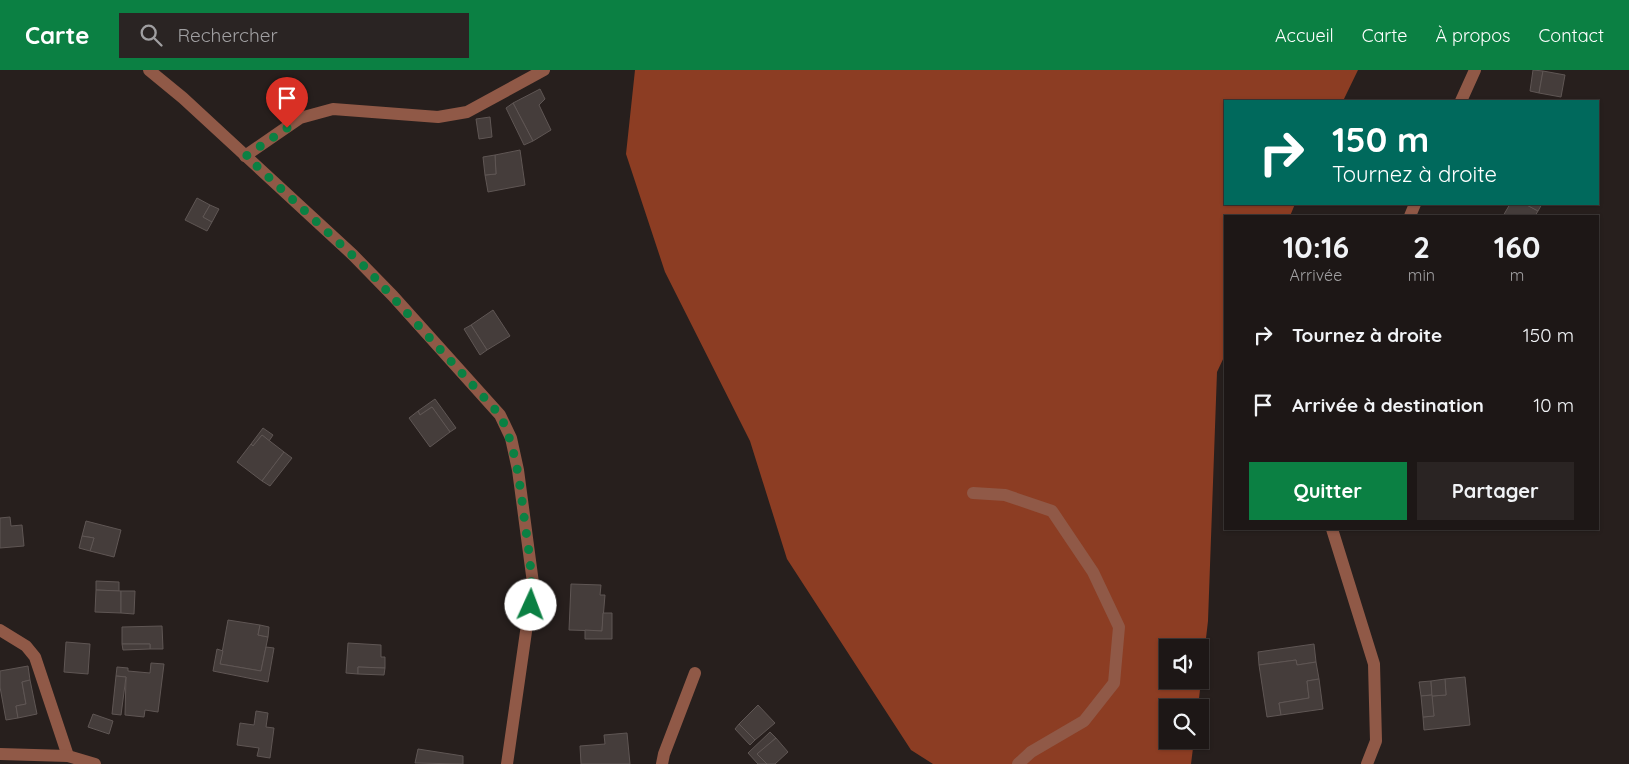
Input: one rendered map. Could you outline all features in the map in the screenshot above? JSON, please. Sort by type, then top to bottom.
[{"type":"street","points":[[149,70],[183,98],[353,255],[393,296],[500,415],[511,438],[518,470],[533,583],[507,764]]},
{"type":"street","points":[[246,156],[300,118],[333,109],[438,117],[467,112],[544,70]]},
{"type":"street","points":[[1461,100],[1475,70]]},
{"type":"street","points":[[973,493],[1005,495],[1052,512],[1093,572],[1119,627],[1114,683],[1084,721],[1031,752],[1018,764]]},
{"type":"street","points":[[1332,530],[1374,664],[1376,741],[1367,764]]},
{"type":"street","points":[[0,630],[26,646],[34,657],[68,756]]},
{"type":"street","points":[[662,764],[664,754],[695,673]]},
{"type":"street","points":[[0,754],[68,756],[95,764]]},
{"type":"shaded area","points":[[635,70],[1358,70],[1343,100],[1224,100],[1224,205],[1295,205],[1290,215],[1224,215],[1224,357],[1217,372],[1206,639],[1159,639],[1159,689],[1200,689],[1199,699],[1159,699],[1159,749],[1193,749],[1191,764],[933,764],[911,750],[787,559],[750,441],[665,272],[626,154]]},
{"type":"building","points":[[1533,70],[1543,71],[1539,93],[1530,91]]},
{"type":"building","points":[[1543,71],[1565,75],[1561,97],[1539,93]]},
{"type":"building","points":[[540,89],[545,99],[539,105],[551,130],[533,141],[513,103]]},
{"type":"building","points":[[513,103],[533,141],[524,145],[506,108]]},
{"type":"building","points":[[490,117],[492,137],[479,139],[476,119]]},
{"type":"building","points":[[520,150],[525,185],[488,192],[485,175],[496,174],[495,155]]},
{"type":"building","points":[[495,155],[496,174],[485,175],[483,157]]},
{"type":"building","points":[[197,198],[210,205],[203,217],[212,222],[207,231],[185,220]]},
{"type":"building","points":[[210,205],[219,209],[212,222],[203,217]]},
{"type":"building","points":[[1509,205],[1527,205],[1538,211],[1536,215],[1504,215]]},
{"type":"building","points":[[1527,205],[1541,205],[1538,211]]},
{"type":"building","points":[[493,310],[510,336],[487,350],[471,325]]},
{"type":"building","points":[[471,325],[487,350],[480,355],[464,329]]},
{"type":"building","points":[[435,399],[456,428],[450,432],[432,407],[420,415],[418,411]]},
{"type":"building","points":[[432,407],[450,432],[430,447],[409,418],[418,411],[420,415]]},
{"type":"building","points":[[263,428],[273,435],[269,441],[262,435],[253,446],[251,444]]},
{"type":"building","points":[[262,435],[284,452],[262,481],[237,462],[251,444],[253,446]]},
{"type":"building","points":[[284,452],[292,458],[270,486],[262,481]]},
{"type":"building","points":[[10,517],[11,526],[22,525],[24,546],[0,548],[0,518]]},
{"type":"building","points":[[86,521],[121,530],[114,557],[90,551],[94,538],[82,536]]},
{"type":"building","points":[[82,536],[94,538],[90,551],[79,548]]},
{"type":"building","points":[[96,581],[119,582],[119,591],[96,590]]},
{"type":"building","points":[[571,584],[601,585],[600,595],[605,595],[602,631],[569,630]]},
{"type":"building","points":[[96,590],[121,591],[121,613],[95,612]]},
{"type":"building","points":[[121,591],[135,591],[134,614],[121,613]]},
{"type":"building","points":[[603,613],[612,613],[612,639],[585,639],[585,630],[602,631]]},
{"type":"building","points":[[228,620],[260,625],[258,635],[268,637],[261,671],[220,664]]},
{"type":"building","points":[[260,625],[269,627],[268,637],[258,635]]},
{"type":"building","points":[[162,626],[163,649],[150,649],[150,644],[122,644],[122,627]]},
{"type":"building","points":[[66,642],[90,644],[88,674],[64,672]]},
{"type":"building","points":[[348,643],[381,645],[381,657],[385,657],[385,668],[358,667],[358,674],[346,673]]},
{"type":"building","points":[[122,644],[150,644],[150,649],[123,650]]},
{"type":"building","points":[[1314,644],[1316,662],[1297,665],[1296,660],[1259,665],[1258,652]]},
{"type":"building","points":[[266,647],[274,648],[268,682],[213,671],[217,649],[223,651],[220,664],[261,671]]},
{"type":"building","points":[[1296,660],[1297,665],[1316,662],[1319,679],[1307,681],[1309,698],[1279,703],[1281,715],[1267,717],[1259,665]]},
{"type":"building","points":[[151,663],[164,664],[158,712],[145,710],[144,717],[125,715],[126,677],[116,676],[117,667],[128,668],[128,671],[150,673]]},
{"type":"building","points":[[28,666],[30,680],[22,682],[26,704],[16,706],[18,718],[6,720],[0,687],[0,671]]},
{"type":"building","points":[[358,667],[385,668],[384,675],[358,674]]},
{"type":"building","points":[[116,676],[126,677],[121,715],[112,714]]},
{"type":"building","points":[[1465,677],[1470,725],[1424,730],[1423,717],[1434,716],[1432,696],[1446,695],[1445,679]]},
{"type":"building","points":[[1319,679],[1323,709],[1281,715],[1279,703],[1309,698],[1307,681]]},
{"type":"building","points":[[1445,679],[1446,695],[1432,696],[1431,681]]},
{"type":"building","points":[[30,680],[37,714],[18,718],[16,706],[26,704],[22,682]]},
{"type":"building","points":[[1431,681],[1432,695],[1421,696],[1419,682]]},
{"type":"building","points":[[1432,695],[1434,716],[1423,717],[1421,696]]},
{"type":"building","points":[[758,705],[775,723],[755,740],[739,724]]},
{"type":"building","points":[[256,711],[268,713],[266,727],[274,728],[270,758],[257,756],[259,748],[237,745],[240,723],[254,725]]},
{"type":"building","points":[[93,714],[113,721],[109,734],[88,727]]},
{"type":"building","points":[[739,724],[755,740],[750,745],[735,729]]},
{"type":"building","points":[[770,732],[776,738],[757,754],[767,764],[758,764],[748,753]]},
{"type":"building","points":[[627,733],[630,764],[581,764],[580,746],[605,744],[604,735]]},
{"type":"building","points":[[776,738],[788,752],[775,764],[767,764],[757,754]]},
{"type":"building","points":[[418,749],[463,756],[463,764],[415,763]]},
{"type":"route","points":[[287,128],[246,156],[366,268],[500,415],[511,438],[518,470],[533,583],[531,605]]}]
